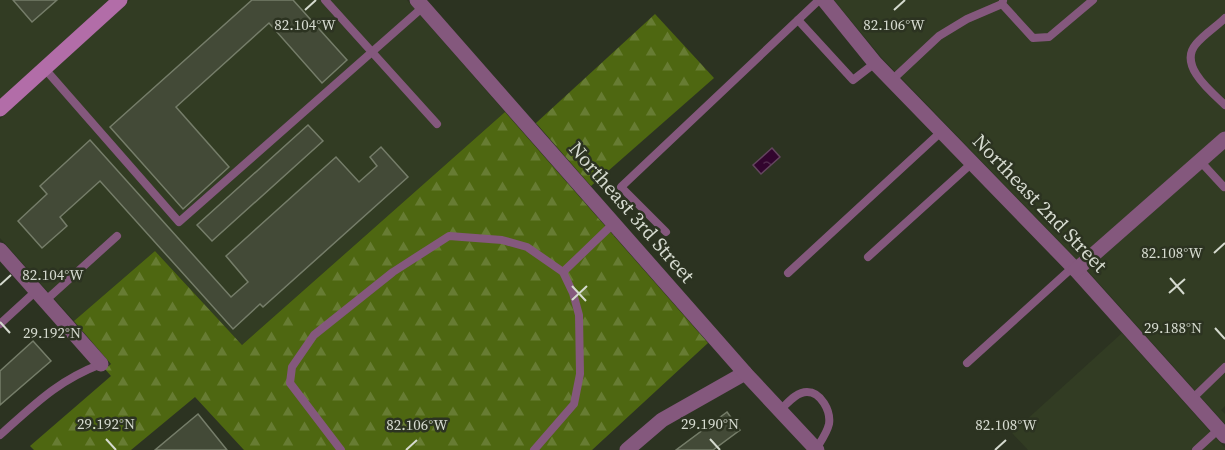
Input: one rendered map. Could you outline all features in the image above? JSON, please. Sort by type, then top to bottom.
[{"type":"main road","points":[[0,110],[120,0]]},
{"type":"street","name":"Northeast 2nd Street","points":[[828,2],[875,63],[1075,269],[1222,432]]},
{"type":"street","name":"Northeast 3rd Street","points":[[420,3],[745,373],[816,450]]},
{"type":"street","points":[[1075,269],[1225,139]]},
{"type":"street","points":[[0,250],[101,364]]},
{"type":"street","points":[[627,450],[662,420],[745,373]]},
{"type":"lane","points":[[325,0],[437,124]]},
{"type":"lane","points":[[892,80],[939,36],[1003,2],[1032,38],[1049,37],[1093,0]]},
{"type":"lane","points":[[666,232],[621,187],[798,21],[828,2]]},
{"type":"lane","points":[[45,69],[179,222],[373,51],[420,3]]},
{"type":"lane","points":[[1225,18],[1195,45],[1190,62],[1204,84],[1225,105]]},
{"type":"lane","points":[[798,21],[853,80],[875,63]]},
{"type":"lane","points":[[788,273],[942,131]]},
{"type":"lane","points":[[1200,161],[1225,188]]},
{"type":"lane","points":[[868,257],[972,163]]},
{"type":"lane","points":[[563,272],[614,224]]},
{"type":"lane","points":[[0,324],[41,296],[117,236]]},
{"type":"lane","points":[[341,450],[290,382],[292,367],[314,335],[393,272],[449,236],[502,240],[527,247],[563,272],[573,293],[579,315],[580,374],[574,404],[534,450]]},
{"type":"lane","points":[[967,363],[1075,269]]},
{"type":"lane","points":[[0,435],[53,388],[101,364]]},
{"type":"lane","points":[[1192,399],[1225,367]]},
{"type":"lane","points":[[780,410],[795,396],[806,392],[816,395],[824,403],[829,423],[816,450]]},
{"type":"lane","points":[[1196,450],[1222,432]]},
{"type":"shaded area","points":[[0,0],[109,0],[0,100]]},
{"type":"shaded area","points":[[130,0],[407,0],[505,112],[242,345],[155,251],[74,321],[0,238],[0,119]]},
{"type":"shaded area","points":[[834,0],[1225,0],[1225,130],[1077,260],[881,57]]},
{"type":"shaded area","points":[[1225,148],[1225,406],[1221,410],[1225,414],[1225,424],[1087,270]]},
{"type":"shaded area","points":[[1122,333],[1225,450],[1028,450],[1012,433]]},
{"type":"green space","points":[[655,14],[714,78],[591,186],[536,123]]},
{"type":"green space","points":[[505,112],[708,343],[592,450],[244,450],[195,397],[131,450],[34,450],[30,446],[111,376],[105,369],[111,364],[74,321],[155,251],[242,345]]},
{"type":"water","points":[[772,148],[780,157],[761,174],[753,165]]},
{"type":"building","points":[[13,0],[57,0],[32,22]]},
{"type":"building","points":[[252,0],[293,0],[347,60],[322,83],[269,23],[176,107],[229,167],[183,209],[110,127]]},
{"type":"building","points":[[308,125],[323,141],[212,241],[197,225]]},
{"type":"building","points":[[90,140],[231,297],[248,282],[226,256],[336,157],[359,182],[377,166],[370,157],[381,147],[408,177],[263,307],[260,304],[233,329],[100,181],[60,217],[67,226],[42,248],[18,221],[47,194],[40,186]]},
{"type":"building","points":[[33,341],[51,361],[0,405],[0,371]]},
{"type":"building","points":[[727,412],[740,430],[713,450],[676,450]]},
{"type":"building","points":[[198,414],[227,450],[155,450]]}]
